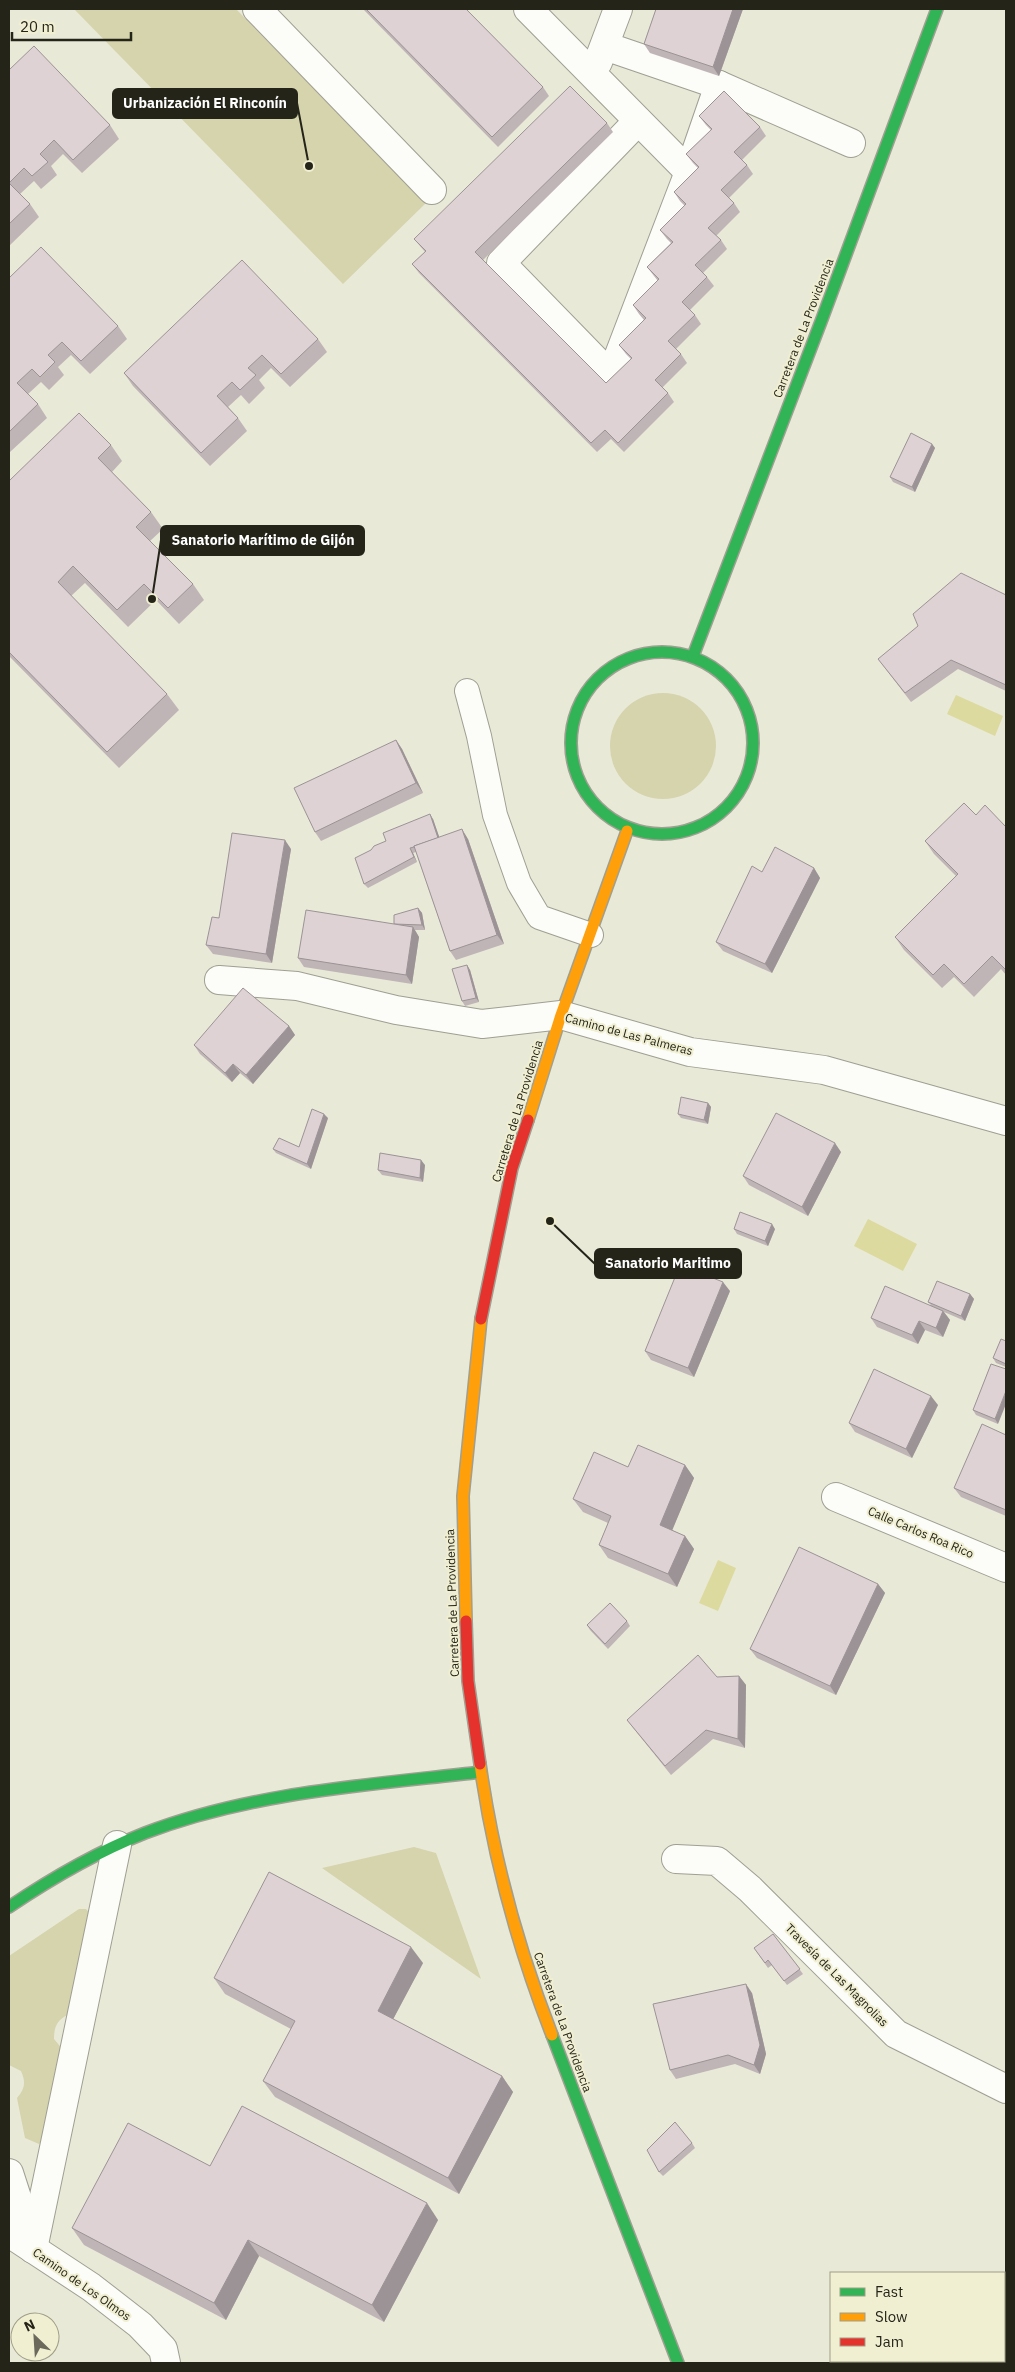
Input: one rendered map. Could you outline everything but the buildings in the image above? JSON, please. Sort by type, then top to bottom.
[{"type":"street","points":[[257,9],[432,190]]},
{"type":"street","points":[[528,9],[689,172]]},
{"type":"street","points":[[593,75],[618,9]]},
{"type":"street","name":"Carretera de La Providencia","points":[[694,656],[937,9]]},
{"type":"street","points":[[605,46],[719,85],[851,143]]},
{"type":"street","points":[[638,121],[501,263],[611,376],[689,172],[719,85]]},
{"type":"street","points":[[648,651],[694,656],[722,676],[746,705],[755,741],[749,778],[729,809],[697,830],[661,836],[627,831],[591,799],[573,765],[571,727],[585,691],[592,681],[611,664],[648,651]]},
{"type":"street","name":"Carretera de La Providencia","points":[[627,831],[561,1014],[512,1168],[482,1311],[463,1496],[468,1681],[481,1772],[495,1845],[528,1973],[678,2363]]},
{"type":"street","name":"Camino de Las Palmeras","points":[[219,980],[297,986],[396,1010],[482,1024],[561,1014],[690,1052],[824,1070],[1006,1121]]},
{"type":"street","name":"Calle Carlos Roa Rico","points":[[836,1497],[1006,1568]]},
{"type":"street","points":[[9,1906],[49,1879],[117,1845],[167,1825],[218,1811],[318,1793],[481,1772]]},
{"type":"street","points":[[33,2249],[117,1845]]},
{"type":"street","name":"Travesía de Las Magnolias","points":[[676,1859],[717,1861],[750,1889],[896,2034],[1006,2089]]},
{"type":"street","points":[[9,2173],[33,2249]]},
{"type":"street","name":"Camino de Los Olmos","points":[[9,2234],[91,2287],[140,2324],[163,2350],[166,2363]]},
{"type":"lane","points":[[467,691],[496,815],[519,883],[539,916],[591,935]]},
{"type":"green space","points":[[74,9],[236,9],[426,203],[343,284]]},
{"type":"green space","points":[[663,693],[683,697],[701,708],[712,726],[716,746],[712,766],[701,784],[683,795],[663,799],[643,795],[625,784],[614,766],[610,746],[614,726],[625,708],[643,697]]},
{"type":"green space","points":[[414,1847],[436,1853],[481,1979],[322,1868]]},
{"type":"green space","points":[[79,1909],[86,1909],[93,1917],[73,2012],[61,2019],[55,2029],[54,2039],[64,2051],[45,2136],[39,2144],[25,2138],[17,2098],[22,2092],[24,2079],[21,2071],[9,2065],[9,1956]]},
{"type":"shaded area","points":[[956,695],[1003,716],[995,736],[947,714]]},
{"type":"shaded area","points":[[868,1219],[917,1244],[903,1271],[854,1246]]},
{"type":"shaded area","points":[[718,1560],[736,1568],[718,1611],[699,1603]]},
{"type":"traffic: fast","points":[[693,656],[822,319],[937,9]]},
{"type":"traffic: fast","points":[[671,652],[680,653],[705,662],[727,678],[743,700],[752,725],[753,743],[752,761],[743,786],[727,808],[705,824],[689,830],[671,834],[653,834],[644,833],[619,824],[604,814],[591,801],[581,786],[572,761],[571,734],[572,725],[581,700],[591,685],[604,672],[619,662],[644,653],[671,652]]},
{"type":"traffic: fast","points":[[9,1907],[92,1857],[127,1840],[186,1819],[227,1808],[311,1792],[481,1772]]},
{"type":"traffic: fast","points":[[552,2035],[678,2363]]},
{"type":"traffic: slow","points":[[528,1120],[561,1015],[627,831]]},
{"type":"traffic: slow","points":[[466,1621],[463,1496],[481,1319]]},
{"type":"traffic: slow","points":[[480,1764],[492,1833],[508,1901],[528,1969],[552,2035]]},
{"type":"traffic: jam","points":[[481,1319],[512,1168],[528,1120]]},
{"type":"traffic: jam","points":[[466,1621],[468,1681],[480,1764]]},
{"type":"place","name":"Urbanización El Rinconín","points":[[309,166]]},
{"type":"place","name":"Sanatorio Marítimo de Gijón","points":[[152,599]]},
{"type":"place","name":"Sanatorio Maritimo","points":[[550,1221]]}]
